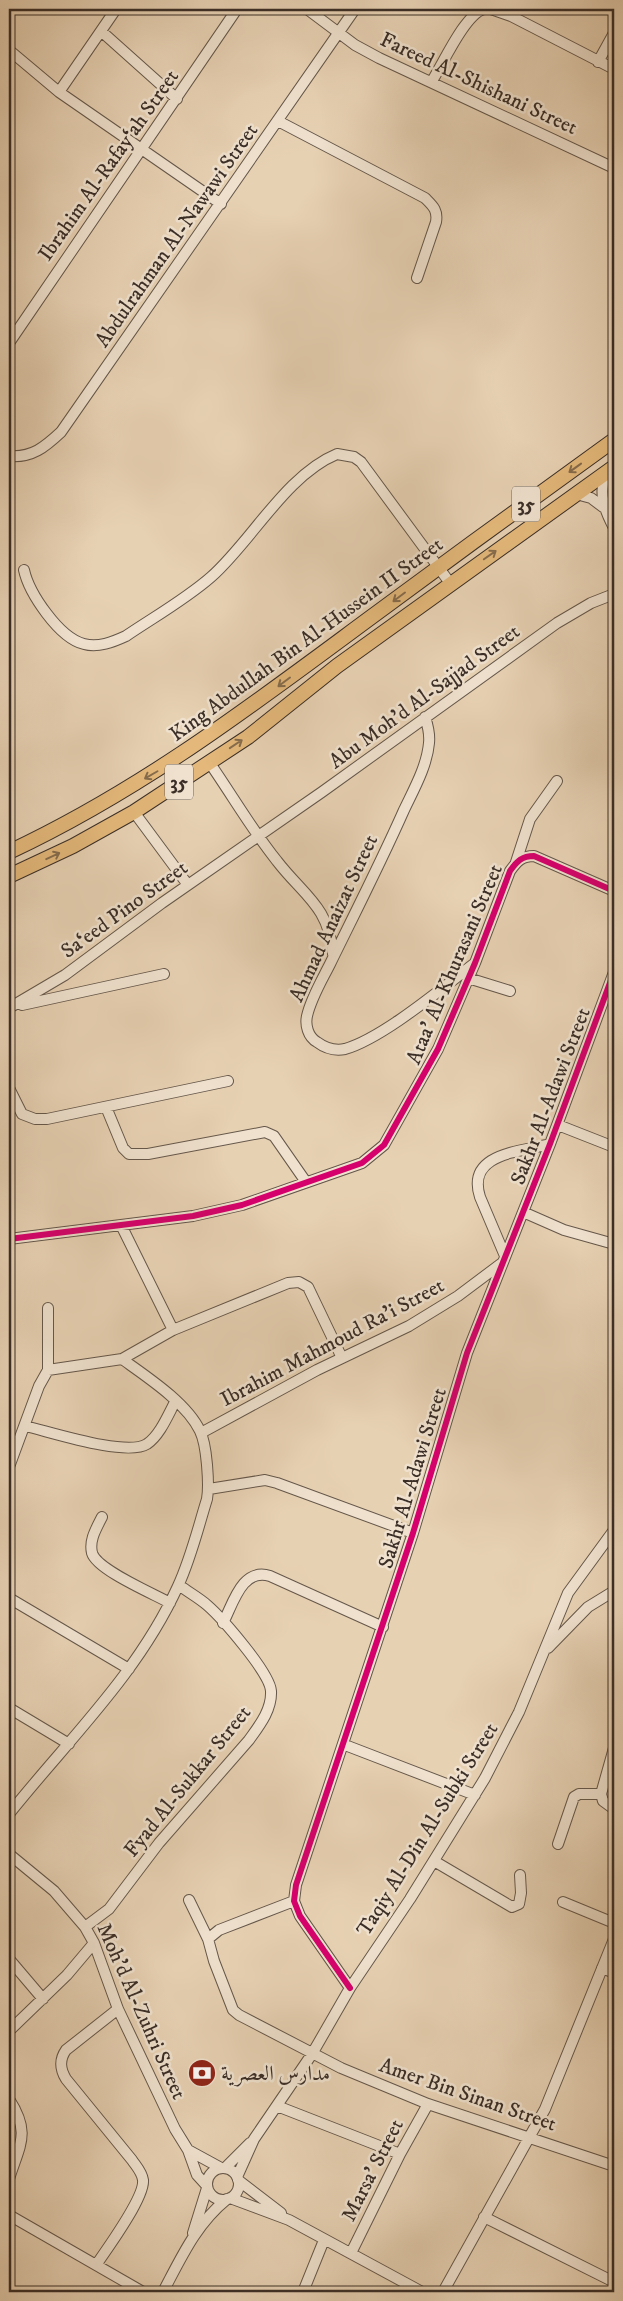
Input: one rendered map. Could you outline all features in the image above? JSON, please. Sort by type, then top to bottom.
[{"type":"highway","name":"King Abdullah Bin Al-Hussein II Street","points":[[9,852],[103,803],[212,736],[438,567],[614,440]]},
{"type":"highway","name":"King Abdullah Bin Al-Hussein II Street","points":[[9,876],[74,846],[134,812],[248,737],[337,666],[450,583],[610,470]]},
{"type":"street","points":[[59,92],[116,9]]},
{"type":"street","name":"Ibrahim Al-Rafay‘ah Street","points":[[10,336],[177,99],[237,9]]},
{"type":"street","name":"Fareed Al-Shishani Street","points":[[307,9],[339,31],[355,45],[379,58],[432,81],[614,168]]},
{"type":"street","name":"Abdulrahman Al-Nawawi Street","points":[[9,456],[20,457],[32,454],[47,445],[61,432],[355,9]]},
{"type":"street","points":[[432,81],[467,23],[475,14],[484,9]]},
{"type":"street","points":[[491,9],[510,16],[614,69]]},
{"type":"street","points":[[101,31],[177,99]]},
{"type":"street","points":[[598,62],[614,33]]},
{"type":"street","points":[[9,50],[59,92],[220,204]]},
{"type":"street","points":[[278,121],[424,198],[433,206],[437,213],[436,222],[417,278]]},
{"type":"street","points":[[24,570],[31,590],[58,626],[69,636],[87,645],[99,645],[114,641],[126,636],[210,578],[269,511],[300,480],[321,463],[337,454],[354,457],[360,462],[450,583]]},
{"type":"street","points":[[603,508],[602,490],[610,470]]},
{"type":"street","points":[[576,494],[591,498],[603,508],[614,528]]},
{"type":"street","name":"Abu Moh'd Al-Sajjad Street","points":[[258,835],[322,792],[557,623],[591,603],[614,594]]},
{"type":"street","name":"Ahmad Anaizat Street","points":[[425,717],[429,733],[429,744],[419,776],[379,867],[313,999],[306,1022],[313,1040],[322,1046],[344,1049],[373,1035],[399,1019],[475,963]]},
{"type":"street","points":[[209,762],[277,861],[318,907],[332,935],[334,956]]},
{"type":"street","points":[[516,862],[530,819],[557,781]]},
{"type":"street","points":[[134,812],[188,885]]},
{"type":"street","name":"Sa‘eed Pino Street","points":[[10,1007],[65,975],[258,835]]},
{"type":"street","name":"Ataa' Al-Khurasani Street","points":[[9,1239],[121,1226],[222,1210],[260,1199],[362,1163],[384,1145],[423,1078],[475,963],[510,870],[516,862],[527,856],[534,856],[614,891]]},
{"type":"street","name":"Sakhr Al-Adawi Street","points":[[294,1901],[299,1875],[345,1745],[414,1533],[466,1353],[558,1125],[614,972]]},
{"type":"street","points":[[10,1007],[164,974]]},
{"type":"street","points":[[468,978],[510,991]]},
{"type":"street","points":[[9,1088],[22,1114],[35,1119],[106,1107],[228,1081]]},
{"type":"street","points":[[106,1107],[119,1140],[129,1154],[148,1154],[265,1132],[274,1136],[306,1182]]},
{"type":"street","points":[[558,1125],[614,1147]]},
{"type":"street","points":[[504,1259],[480,1197],[477,1187],[478,1173],[486,1163],[497,1158],[550,1144]]},
{"type":"street","points":[[523,1212],[564,1230],[614,1244]]},
{"type":"street","points":[[121,1226],[173,1330]]},
{"type":"street","name":"Ibrahim Mahmoud Ra'i Street","points":[[201,1433],[433,1312],[504,1259]]},
{"type":"street","points":[[48,1370],[122,1359],[173,1330],[288,1283],[299,1282],[308,1287],[342,1358]]},
{"type":"street","points":[[9,1467],[39,1386],[48,1370],[48,1308]]},
{"type":"street","points":[[9,1814],[110,1696],[129,1669],[179,1585],[195,1539],[209,1489],[201,1433],[187,1413],[122,1359]]},
{"type":"street","points":[[25,1426],[111,1447],[138,1448],[148,1443],[158,1431],[175,1402]]},
{"type":"street","points":[[209,1489],[250,1482],[271,1482],[324,1498],[414,1533]]},
{"type":"street","points":[[102,1517],[92,1536],[91,1547],[97,1562],[170,1602]]},
{"type":"street","name":"Taqiy Al-Din Al-Subki Street","points":[[237,2178],[254,2139],[312,2054],[350,1988],[475,1795],[510,1731],[572,1586],[614,1530]]},
{"type":"street","points":[[223,1624],[245,1580],[258,1573],[270,1576],[383,1627]]},
{"type":"street","name":"Fyad Al-Sukkar Street","points":[[85,1927],[108,1909],[159,1843],[250,1740],[266,1713],[271,1691],[262,1668],[208,1606],[179,1585]]},
{"type":"street","points":[[543,1654],[588,1607],[614,1590]]},
{"type":"street","points":[[9,1598],[129,1669]]},
{"type":"street","points":[[9,1708],[69,1744]]},
{"type":"street","points":[[345,1745],[475,1795]]},
{"type":"street","points":[[614,1748],[601,1794],[604,1801],[614,1810]]},
{"type":"street","points":[[558,1844],[574,1797],[579,1794],[601,1794]]},
{"type":"street","name":"Moh'd Al-Zuhri Street","points":[[9,1854],[54,1891],[85,1927],[94,1943],[118,2009],[175,2129],[188,2150],[197,2175],[207,2187]]},
{"type":"street","points":[[434,1861],[512,1907],[519,1904],[521,1893],[520,1875]]},
{"type":"street","name":"Amer Bin Sinan Street","points":[[189,1900],[208,1939],[208,1946],[233,2010],[246,2020],[312,2054],[428,2104],[531,2136],[614,2166]]},
{"type":"street","points":[[208,1939],[219,1930],[294,1901],[300,1916],[350,1988]]},
{"type":"street","points":[[563,1902],[614,1923]]},
{"type":"street","points":[[443,2292],[545,2109],[614,1939]]},
{"type":"street","points":[[9,2031],[44,1999],[94,1943]]},
{"type":"street","points":[[9,1960],[44,1999]]},
{"type":"street","points":[[602,1968],[614,1973]]},
{"type":"street","points":[[96,2266],[135,2205],[143,2181],[139,2169],[66,2079],[61,2064],[61,2057],[70,2047],[118,2009]]},
{"type":"street","points":[[9,2099],[20,2119],[23,2129],[21,2143],[9,2179]]},
{"type":"street","name":"Marsa' Street","points":[[351,2254],[400,2154],[428,2104]]},
{"type":"street","points":[[277,2106],[400,2154]]},
{"type":"street","name":"Taqiy Al-Din Al-Subki Street","points":[[223,2168],[254,2139]]},
{"type":"street","name":"Moh'd Al-Zuhri Street","points":[[188,2150],[223,2168]]},
{"type":"street","points":[[191,2239],[210,2174],[223,2168],[289,2220],[422,2292]]},
{"type":"street","points":[[163,2292],[191,2239],[212,2212],[237,2190],[237,2178]]},
{"type":"street","points":[[207,2187],[215,2198],[228,2199],[289,2220]]},
{"type":"street","points":[[9,2215],[143,2292]]},
{"type":"street","points":[[484,2217],[614,2282]]},
{"type":"street","points":[[303,2292],[324,2240]]},
{"type":"cycle path","points":[[9,1239],[193,1216],[242,1205],[362,1163],[384,1145],[438,1049],[475,963],[510,871],[515,864],[523,858],[534,856],[614,891]]},
{"type":"cycle path","points":[[350,1988],[300,1916],[294,1901],[296,1885],[413,1533],[467,1353],[550,1144],[614,972]]},
{"type":"place","name":"مدارس العصرية","points":[[202,2073]]}]
